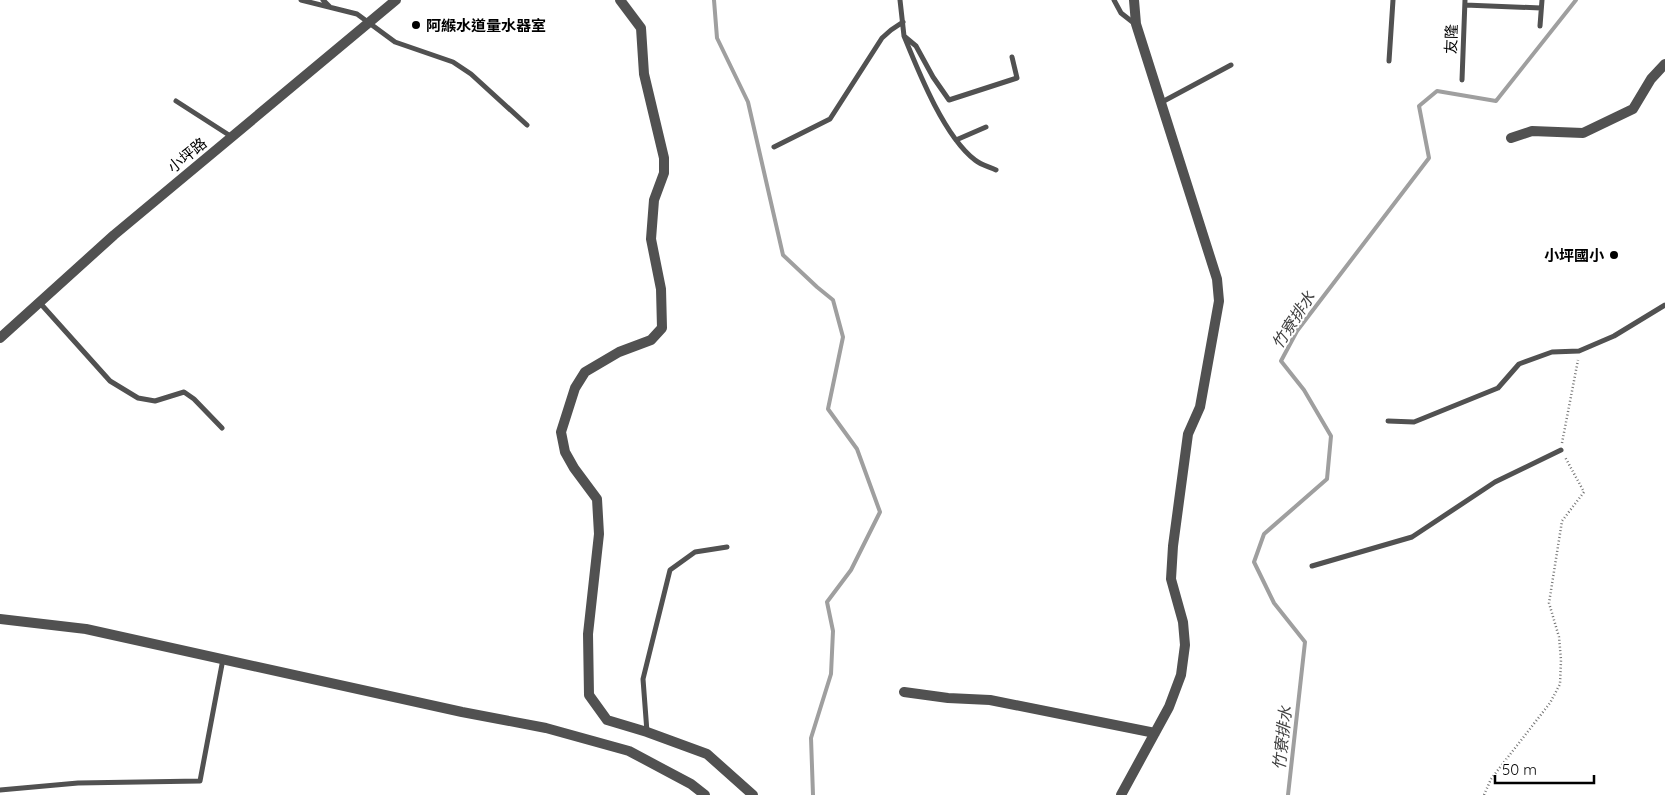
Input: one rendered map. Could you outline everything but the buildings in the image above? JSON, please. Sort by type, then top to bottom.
[{"type":"street","name":"小坪路","points":[[0,338],[114,235],[396,0]]},
{"type":"street","points":[[620,0],[641,28],[644,74],[664,158],[664,173],[654,200],[651,239],[661,289],[662,328],[651,340],[619,352],[586,372],[575,388],[561,432],[565,452],[574,468],[597,499],[599,534],[588,634],[589,695],[607,720],[647,732],[707,754],[753,795]]},
{"type":"street","points":[[1121,795],[1169,707],[1182,675],[1185,645],[1183,622],[1171,579],[1173,546],[1188,434],[1200,407],[1218,302],[1218,279],[1136,24],[1134,0]]},
{"type":"street","points":[[1511,138],[1532,131],[1583,133],[1633,109],[1651,79],[1665,64]]},
{"type":"street","points":[[0,619],[86,629],[462,712],[546,728],[629,751],[691,784],[705,795]]},
{"type":"street","points":[[904,692],[948,698],[990,700],[1155,733]]},
{"type":"lane","points":[[301,0],[357,14],[396,42],[453,62],[471,74],[527,125]]},
{"type":"lane","points":[[323,0],[331,7]]},
{"type":"lane","points":[[900,0],[904,36],[939,111],[956,140],[976,161],[996,170]]},
{"type":"lane","points":[[1114,0],[1121,13],[1136,24]]},
{"type":"lane","points":[[1389,61],[1393,0]]},
{"type":"lane","points":[[1540,26],[1542,0]]},
{"type":"lane","points":[[1465,3],[1542,8]]},
{"type":"lane","name":"友隆","points":[[1462,80],[1465,3]]},
{"type":"lane","points":[[774,147],[830,119],[882,38],[903,22]]},
{"type":"lane","points":[[904,36],[916,46],[933,77],[949,100],[1017,78],[1012,57]]},
{"type":"lane","points":[[1162,102],[1231,65]]},
{"type":"lane","points":[[176,101],[233,137]]},
{"type":"lane","points":[[956,140],[986,127]]},
{"type":"lane","points":[[40,303],[110,381],[138,398],[154,401],[184,392],[194,399],[222,428]]},
{"type":"lane","points":[[1388,421],[1414,422],[1498,388],[1519,364],[1552,352],[1579,351],[1614,336],[1665,305]]},
{"type":"lane","points":[[1312,566],[1412,537],[1495,482],[1561,450]]},
{"type":"lane","points":[[647,732],[643,679],[670,570],[695,552],[727,548]]},
{"type":"lane","points":[[0,790],[78,782],[200,781],[223,659]]},
{"type":"path","points":[[1484,795],[1491,779],[1550,702],[1560,684],[1562,660],[1559,637],[1549,603],[1562,522],[1584,492],[1561,450],[1579,351]]},
{"type":"waterway","points":[[714,0],[717,38],[748,102],[783,255],[833,300],[843,337],[828,409],[857,449],[880,512],[851,570],[827,602],[833,631],[831,674],[811,738],[813,795]]},
{"type":"waterway","name":"竹寮排水","points":[[1288,795],[1305,642],[1274,603],[1254,562],[1264,534],[1327,479],[1331,436],[1304,390],[1281,361],[1297,331],[1429,158],[1419,106],[1437,91],[1496,101],[1576,0]]},
{"type":"place","name":"阿緱水道量水器室","points":[[416,25]]},
{"type":"place","name":"小坪國小","points":[[1614,255]]}]
